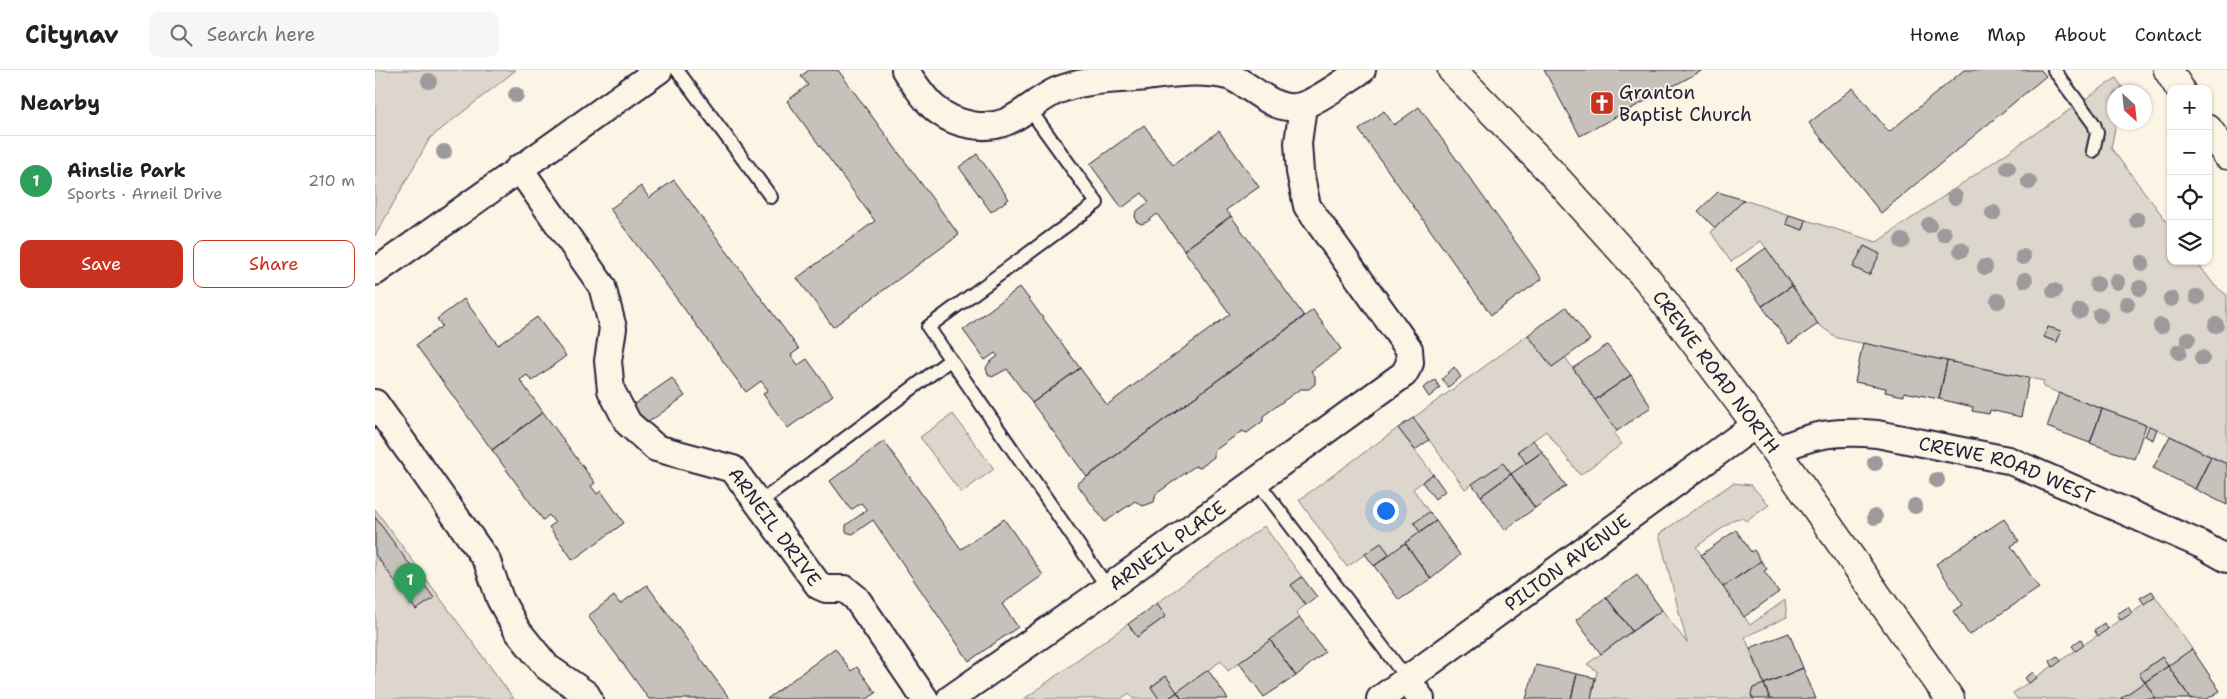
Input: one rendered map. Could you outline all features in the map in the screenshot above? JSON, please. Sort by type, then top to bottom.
[{"type":"street","points":[[375,272],[659,70]]},
{"type":"street","points":[[905,70],[929,104],[949,119],[972,125],[995,127],[1030,110],[1056,91],[1077,84],[1193,71],[1229,77],[1265,98],[1284,106],[1303,106],[1362,70]]},
{"type":"street","name":"CREWE ROAD NORTH","points":[[1452,70],[1637,266],[1776,451],[1950,699]]},
{"type":"street","points":[[2168,70],[2177,85]]},
{"type":"street","name":"ARNEIL PLACE","points":[[1109,588],[1404,374],[1410,363],[1409,349],[1307,206],[1300,172],[1298,143],[1303,106]]},
{"type":"street","points":[[2209,130],[2227,155]]},
{"type":"street","name":"ARNEIL DRIVE","points":[[519,168],[603,286],[613,328],[608,361],[611,390],[629,423],[656,448],[733,469],[819,586],[826,589],[845,589],[856,598],[925,699]]},
{"type":"street","points":[[375,403],[487,561],[500,599],[517,630],[547,667],[586,694],[589,699]]},
{"type":"street","name":"PILTON AVENUE","points":[[1380,699],[1414,689],[1755,425]]},
{"type":"street","name":"CREWE ROAD WEST","points":[[1776,451],[1813,436],[1855,432],[1877,434],[2008,460],[2202,545],[2227,560]]},
{"type":"street","points":[[951,699],[1109,588]]},
{"type":"lane","points":[[677,70],[771,197]]},
{"type":"lane","points":[[2054,70],[2093,124],[2097,133],[2093,151]]},
{"type":"lane","name":"ARNEIL PLACE","points":[[1030,110],[1097,203],[928,327],[1109,588]]},
{"type":"lane","points":[[759,503],[950,360]]},
{"type":"lane","points":[[1256,480],[1414,689]]},
{"type":"shaded area","points":[[375,70],[516,70],[430,138],[375,236]]},
{"type":"shaded area","points":[[2116,78],[2121,85],[2107,85],[2107,130],[2115,130],[2111,148],[2167,222],[2167,265],[2199,265],[2215,286],[2227,295],[2227,464],[2157,429],[2043,387],[2044,381],[1837,338],[1818,324],[1761,241],[1731,262],[1711,232],[1744,200],[1789,215],[1787,224],[1803,230],[1806,220],[1877,242]],"holes":[[[1864,246],[1880,254],[1869,275],[1853,267]],[[2048,327],[2060,331],[2057,342],[2045,338]]]},
{"type":"shaded area","points":[[1528,335],[1552,367],[1565,357],[1617,431],[1614,434],[1622,444],[1580,475],[1546,431],[1518,451],[1526,463],[1511,474],[1503,463],[1465,489],[1413,418]]},
{"type":"shaded area","points":[[953,414],[994,469],[961,493],[920,437]]},
{"type":"shaded area","points":[[1398,428],[1433,474],[1413,489],[1429,512],[1414,523],[1420,532],[1390,555],[1381,543],[1347,567],[1299,500]]},
{"type":"shaded area","points":[[1733,483],[1751,485],[1769,505],[1747,521],[1741,518],[1735,519],[1696,547],[1750,625],[1785,600],[1787,617],[1745,637],[1764,684],[1753,688],[1751,695],[1753,699],[1591,699],[1597,671],[1587,664],[1662,610],[1687,643],[1659,534]]},
{"type":"shaded area","points":[[375,509],[514,699],[375,699]]},
{"type":"shaded area","points":[[1264,526],[1302,577],[1291,585],[1306,605],[1296,612],[1300,618],[1228,671],[1221,661],[1177,692],[1166,676],[1151,687],[1159,699],[1133,699],[1129,693],[1121,699],[1024,699],[1128,624],[1138,637],[1166,616],[1157,603]]},
{"type":"shaded area","points":[[2155,596],[2192,649],[2168,666],[2162,657],[2139,673],[2145,682],[2120,699],[2017,699],[2013,693]]},
{"type":"building","points":[[809,70],[838,70],[959,235],[833,327],[797,278],[875,221],[787,101],[808,85],[801,76]]},
{"type":"building","name":"Granton Baptist Church","points":[[1544,70],[1703,70],[1580,136]]},
{"type":"building","points":[[1964,70],[2041,70],[2046,76],[1881,213],[1809,123],[1853,88],[1889,132]]},
{"type":"building","points":[[1419,107],[1542,279],[1491,315],[1359,130],[1384,111],[1394,125]]},
{"type":"building","points":[[1144,125],[1173,165],[1219,131],[1259,187],[1226,210],[1231,216],[1184,250],[1157,214],[1141,224],[1136,221],[1135,215],[1138,210],[1149,202],[1142,193],[1122,208],[1090,164]]},
{"type":"building","points":[[977,154],[1009,199],[991,212],[959,167]]},
{"type":"building","points":[[674,180],[799,349],[791,355],[798,365],[807,359],[833,395],[788,428],[763,394],[768,390],[761,381],[746,392],[610,209],[641,186],[649,198]]},
{"type":"building","points":[[1718,192],[1744,200],[1715,228],[1698,211]]},
{"type":"building","points":[[1789,215],[1806,220],[1803,230],[1786,224]]},
{"type":"building","points":[[1231,216],[1304,316],[1087,477],[1032,403],[1080,368],[1107,405],[1230,314],[1184,250]]},
{"type":"building","points":[[1864,246],[1880,254],[1869,275],[1853,267]]},
{"type":"building","points":[[1766,248],[1792,286],[1762,306],[1736,269]]},
{"type":"building","points":[[1792,286],[1818,324],[1789,344],[1762,306]]},
{"type":"building","points":[[1020,287],[1080,368],[1032,403],[1007,369],[992,377],[988,374],[986,368],[998,356],[995,353],[985,360],[963,330]]},
{"type":"building","points":[[464,299],[498,345],[537,317],[566,356],[532,381],[527,375],[520,380],[543,412],[492,450],[416,345],[442,326],[437,319]]},
{"type":"building","points":[[1566,307],[1590,340],[1552,367],[1528,335]]},
{"type":"building","points":[[1313,310],[1341,349],[1311,371],[1315,376],[1315,384],[1309,389],[1300,389],[1263,416],[1263,421],[1247,433],[1242,431],[1214,451],[1214,457],[1200,468],[1195,466],[1156,494],[1154,502],[1143,506],[1135,501],[1105,522],[1077,484]]},
{"type":"building","points":[[2048,327],[2061,331],[2057,342],[2044,337]]},
{"type":"building","points":[[1863,343],[1947,361],[1939,399],[1904,392],[1904,396],[1894,394],[1885,392],[1886,388],[1855,382]]},
{"type":"building","points":[[1607,345],[1631,375],[1595,400],[1573,368]]},
{"type":"building","points":[[1947,361],[2029,378],[2021,417],[1990,410],[1989,414],[1972,411],[1973,407],[1939,399]]},
{"type":"building","points":[[1454,367],[1461,377],[1448,387],[1442,379]]},
{"type":"building","points":[[1631,375],[1651,407],[1617,431],[1595,400]]},
{"type":"building","points":[[672,378],[685,396],[646,424],[633,405]]},
{"type":"building","points":[[1435,380],[1440,388],[1429,397],[1423,388]]},
{"type":"building","points":[[2059,393],[2102,409],[2090,443],[2047,427]]},
{"type":"building","points":[[2102,409],[2146,425],[2134,459],[2090,443]]},
{"type":"building","points":[[543,412],[595,483],[591,486],[597,494],[601,491],[624,523],[573,560],[549,527],[555,523],[549,515],[543,520],[492,450]]},
{"type":"building","points":[[1413,418],[1429,440],[1415,450],[1398,428]]},
{"type":"building","points":[[2149,426],[2157,429],[2153,440],[2145,436]]},
{"type":"building","points":[[2170,436],[2211,457],[2195,489],[2153,468]]},
{"type":"building","points":[[1533,440],[1542,452],[1526,463],[1518,451]]},
{"type":"building","points":[[884,441],[961,549],[1004,519],[1043,575],[1002,604],[1018,627],[969,661],[873,520],[853,534],[846,532],[846,525],[867,510],[861,503],[851,510],[830,481]]},
{"type":"building","points":[[1542,452],[1566,486],[1535,508],[1511,474]]},
{"type":"building","points":[[2211,457],[2227,464],[2227,505],[2195,489]]},
{"type":"building","points":[[1503,463],[1511,474],[1481,496],[1472,484]]},
{"type":"building","points":[[1433,474],[1445,491],[1435,499],[1422,482]]},
{"type":"building","points":[[1511,474],[1535,508],[1505,530],[1481,496]]},
{"type":"building","points":[[1429,512],[1436,521],[1420,532],[1414,523]]},
{"type":"building","points":[[375,517],[434,598],[416,610],[375,554]]},
{"type":"building","points":[[2004,519],[2019,541],[2011,546],[2039,588],[1969,635],[1953,611],[1963,605],[1936,564]]},
{"type":"building","points":[[1436,521],[1460,555],[1431,579],[1405,543]]},
{"type":"building","points":[[1736,530],[1751,552],[1754,550],[1761,561],[1723,587],[1701,555]]},
{"type":"building","points":[[1381,543],[1390,555],[1374,566],[1365,554]]},
{"type":"building","points":[[1405,543],[1431,579],[1399,600],[1374,566]]},
{"type":"building","points":[[1761,561],[1767,569],[1764,571],[1779,592],[1744,617],[1723,587]]},
{"type":"building","points":[[1637,575],[1662,610],[1632,631],[1606,597]]},
{"type":"building","points":[[1302,577],[1317,597],[1306,605],[1291,585]]},
{"type":"building","points":[[647,585],[730,699],[649,699],[588,616],[614,596],[620,604]]},
{"type":"building","points":[[2152,591],[2155,596],[2144,604],[2140,598]]},
{"type":"building","points":[[1606,597],[1632,631],[1601,654],[1576,620]]},
{"type":"building","points":[[1157,603],[1166,616],[1137,637],[1128,624]]},
{"type":"building","points":[[2128,607],[2132,613],[2121,620],[2117,614]]},
{"type":"building","points":[[1300,618],[1325,652],[1296,676],[1270,640]]},
{"type":"building","points":[[2104,623],[2108,629],[2098,636],[2094,630]]},
{"type":"building","points":[[1789,633],[1803,668],[1764,684],[1750,648]]},
{"type":"building","points":[[2081,639],[2084,645],[2076,651],[2072,646]]},
{"type":"building","points":[[1270,640],[1296,676],[1264,697],[1239,663]]},
{"type":"building","points":[[835,648],[851,671],[857,667],[876,693],[867,699],[767,699]]},
{"type":"building","points":[[2192,649],[2220,691],[2207,699],[2191,699],[2168,666]]},
{"type":"building","points":[[2057,656],[2061,661],[2053,667],[2050,661]]},
{"type":"building","points":[[2162,657],[2168,666],[2145,682],[2139,674]]},
{"type":"building","points":[[1536,665],[1577,674],[1571,699],[1526,699]]},
{"type":"building","points":[[2168,666],[2191,699],[2156,699],[2145,682]]},
{"type":"building","points":[[1803,668],[1816,699],[1770,699],[1764,684]]},
{"type":"building","points":[[1208,670],[1228,699],[1182,699],[1177,692]]},
{"type":"building","points":[[2033,672],[2037,678],[2029,683],[2025,678]]},
{"type":"building","points":[[1577,674],[1595,678],[1591,699],[1571,699]]},
{"type":"building","points":[[1166,676],[1177,692],[1168,699],[1159,699],[1151,687]]},
{"type":"building","points":[[2145,682],[2156,699],[2121,699],[2121,698]]},
{"type":"building","points":[[1764,684],[1770,699],[1753,699],[1751,695],[1753,688]]},
{"type":"building","points":[[1177,692],[1182,699],[1168,699]]},
{"type":"place","name":"Granton Baptist Church","points":[[1602,103]]},
{"type":"place","name":"Ainslie Park","points":[[410,604]]}]
